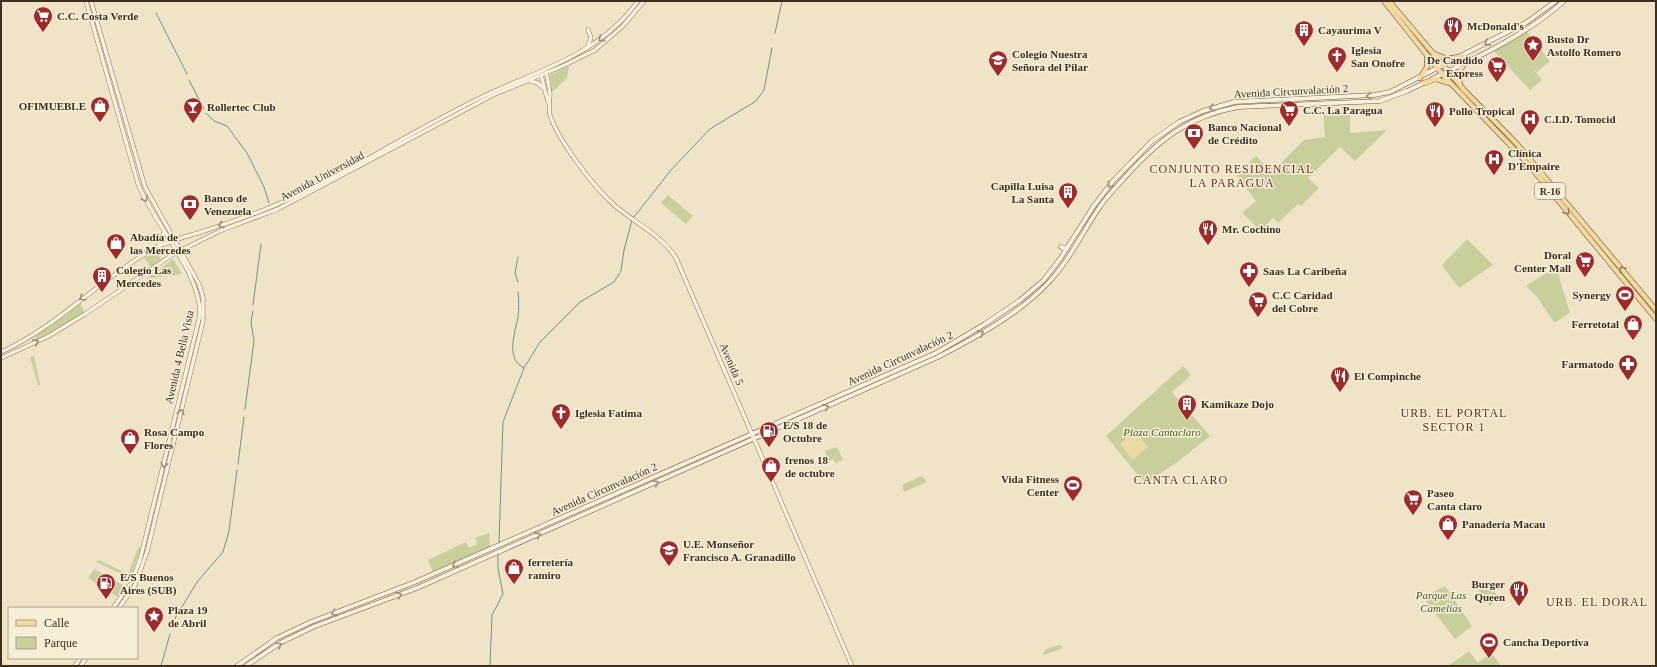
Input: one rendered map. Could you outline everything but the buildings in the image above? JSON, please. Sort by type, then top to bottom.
[{"type":"main road","name":"R-16","points":[[1384,1],[1427,55],[1441,68],[1447,71],[1517,144],[1656,310]]},
{"type":"main road","name":"R-16","points":[[1389,1],[1432,52],[1441,68],[1442,74],[1520,155],[1656,319]]},
{"type":"main road","name":"Avenida Circunvalación 2","points":[[236,666],[277,638],[311,622],[415,582],[501,545],[936,353],[980,328],[1042,282],[1067,249],[1113,181],[1158,136],[1186,118],[1213,107],[1234,102],[1382,94],[1401,88],[1527,22],[1556,1]]},
{"type":"main road","name":"Avenida Circunvalación 2","points":[[246,666],[289,639],[350,613],[416,588],[689,468],[725,455],[795,421],[907,374],[962,344],[1035,296],[1066,262],[1099,208],[1112,191],[1158,143],[1182,127],[1208,115],[1238,107],[1380,101],[1424,83],[1524,30],[1542,19],[1564,1]]},
{"type":"main road","points":[[1432,52],[1447,59],[1464,56]]},
{"type":"main road","points":[[1420,78],[1427,67],[1427,55]]},
{"type":"main road","points":[[1461,86],[1459,72],[1466,61]]},
{"type":"main road","points":[[1424,83],[1436,79],[1450,83]]},
{"type":"main road","points":[[1061,247],[1067,249]]},
{"type":"main road","points":[[1029,285],[1033,290]]},
{"type":"main road","points":[[795,421],[797,426]]},
{"type":"main road","points":[[689,468],[691,473]]},
{"type":"main road","points":[[582,516],[584,521]]},
{"type":"main road","points":[[350,613],[352,619]]},
{"type":"street","name":"Avenida 4 Bella Vista","points":[[86,1],[138,184],[195,286],[200,307],[200,315],[140,560],[130,583],[114,607]]},
{"type":"street","name":"Avenida 4 Bella Vista","points":[[90,1],[145,187],[199,284],[204,308],[203,321],[148,552],[135,585],[120,607]]},
{"type":"street","name":"Avenida Universidad","points":[[545,72],[600,40],[618,25],[638,1]]},
{"type":"street","name":"Avenida Universidad","points":[[1,352],[24,342],[79,300],[157,248],[175,240],[272,207],[321,183],[493,91],[545,72],[604,44],[623,26],[644,1]]},
{"type":"street","points":[[586,49],[591,38],[588,29]]},
{"type":"street","name":"Avenida 5","points":[[545,72],[550,95],[548,103]]},
{"type":"street","name":"Avenida Universidad","points":[[1,358],[49,336],[85,314],[176,252],[222,230],[278,209],[493,95],[529,81],[540,74]]},
{"type":"street","name":"Avenida 5","points":[[540,74],[548,103],[549,113],[554,125],[594,183],[614,205],[666,244],[676,258],[852,666]]},
{"type":"street","points":[[529,81],[538,83],[544,89]]},
{"type":"street","points":[[157,248],[162,240],[164,232]]},
{"type":"street","points":[[183,383],[188,384]]},
{"type":"green space","points":[[1527,32],[1550,61],[1537,72],[1535,70],[1529,75],[1535,71],[1542,80],[1530,90],[1494,51]]},
{"type":"green space","points":[[569,66],[567,78],[552,92],[550,75]]},
{"type":"green space","points":[[1350,112],[1350,133],[1387,130],[1355,161],[1340,147],[1308,178],[1319,188],[1301,206],[1298,204],[1278,223],[1273,218],[1261,231],[1242,213],[1256,201],[1236,175],[1256,156],[1268,168],[1277,167],[1304,140],[1325,137],[1323,113]]},
{"type":"green space","points":[[668,195],[693,216],[686,224],[661,203]]},
{"type":"green space","points":[[1467,239],[1493,265],[1459,288],[1442,265]]},
{"type":"green space","points":[[156,251],[161,259],[151,267],[144,258]]},
{"type":"green space","points":[[173,259],[182,274],[146,279]]},
{"type":"green space","points":[[1556,267],[1570,313],[1554,323],[1538,298],[1526,286]]},
{"type":"green space","points":[[79,300],[85,314],[36,340],[34,338]]},
{"type":"green space","points":[[34,356],[40,385],[38,385],[30,357]]},
{"type":"green space","name":"Plaza Cantaclaro","points":[[1183,366],[1191,375],[1172,392],[1210,436],[1180,460],[1145,484],[1106,436]]},
{"type":"green space","points":[[837,447],[843,460],[835,463],[833,459],[829,461],[825,451]]},
{"type":"green space","points":[[922,476],[927,482],[904,492],[902,485]]},
{"type":"green space","points":[[489,533],[490,548],[433,572],[428,560],[466,542],[469,548],[478,544],[475,538]]},
{"type":"green space","points":[[138,548],[141,548],[130,578],[96,562],[99,560],[128,574]]},
{"type":"green space","points":[[94,569],[125,586],[118,597],[88,578]]},
{"type":"green space","points":[[1488,584],[1499,597],[1490,606],[1478,591]]},
{"type":"green space","name":"Parque Las Camelias","points":[[1445,586],[1472,626],[1455,639],[1423,597]]},
{"type":"green space","points":[[1060,645],[1063,648],[1044,655],[1043,653],[1046,649]]},
{"type":"green space","points":[[1469,651],[1478,663],[1491,653],[1501,666],[1448,666]]},
{"type":"sand","points":[[1137,434],[1148,447],[1132,460],[1120,444],[1130,435],[1132,438]]},
{"type":"waterway","points":[[775,33],[782,1]]},
{"type":"waterway","points":[[156,13],[187,74]]},
{"type":"waterway","points":[[634,217],[671,170],[710,129],[756,101],[764,90],[772,48]]},
{"type":"waterway","points":[[189,80],[204,109]]},
{"type":"waterway","points":[[206,113],[214,121],[227,126],[247,153],[264,187],[269,203]]},
{"type":"waterway","points":[[499,543],[503,422],[524,368],[540,342],[580,302],[614,282],[621,271],[624,250],[632,220]]},
{"type":"waterway","points":[[253,305],[261,244]]},
{"type":"waterway","points":[[518,257],[515,273],[518,282]]},
{"type":"waterway","points":[[518,292],[518,317],[513,352],[518,364],[524,368]]},
{"type":"waterway","points":[[245,409],[254,341],[251,322],[253,311]]},
{"type":"waterway","points":[[238,464],[244,417]]},
{"type":"waterway","points":[[174,620],[197,582],[223,552],[229,531],[237,470]]},
{"type":"waterway","points":[[490,666],[492,615],[503,594],[498,568],[498,554]]},
{"type":"waterway","points":[[161,666],[170,634]]},
{"type":"place","name":"C.C. Costa Verde","points":[[43,33]]},
{"type":"place","name":"McDonald's","points":[[1453,43]]},
{"type":"place","name":"Cayaurima V","points":[[1304,47]]},
{"type":"place","name":"Busto Dr Astolfo Romero","points":[[1533,62]]},
{"type":"place","name":"Iglesia San Onofre","points":[[1337,73]]},
{"type":"place","name":"Colegio Nuestra Señora del Pilar","points":[[998,77]]},
{"type":"place","name":"De Candido Express","points":[[1497,83]]},
{"type":"place","name":"OFIMUEBLE","points":[[100,123]]},
{"type":"place","name":"Rollertec Club","points":[[193,124]]},
{"type":"place","name":"C.C. La Paragua","points":[[1289,127]]},
{"type":"place","name":"Pollo Tropical","points":[[1435,128]]},
{"type":"place","name":"C.I.D. Tomocid","points":[[1530,136]]},
{"type":"place","name":"Banco Nacional de Crédito","points":[[1194,150]]},
{"type":"place","name":"Clínica D'Empaire","points":[[1494,176]]},
{"type":"place","name":"Capilla Luisa La Santa","points":[[1068,209]]},
{"type":"place","name":"Banco de Venezuela","points":[[190,221]]},
{"type":"place","name":"Mr. Cochino","points":[[1208,246]]},
{"type":"place","name":"Abadía de las Mercedes","points":[[116,260]]},
{"type":"place","name":"Doral Center Mall","points":[[1585,278]]},
{"type":"place","name":"Saas La Caribeña","points":[[1249,288]]},
{"type":"place","name":"Colegio Las Mercedes","points":[[102,293]]},
{"type":"place","name":"Synergy","points":[[1625,312]]},
{"type":"place","name":"C.C Caridad del Cobre","points":[[1258,318]]},
{"type":"place","name":"Ferretotal","points":[[1633,341]]},
{"type":"place","name":"Farmatodo","points":[[1628,381]]},
{"type":"place","name":"El Compinche","points":[[1340,393]]},
{"type":"place","name":"Kamikaze Dojo","points":[[1187,421]]},
{"type":"place","name":"Iglesia Fatima","points":[[561,430]]},
{"type":"place","name":"E/S 18 de Octubre","points":[[769,448]]},
{"type":"place","name":"Rosa Campo Flores","points":[[130,455]]},
{"type":"place","name":"frenos 18 de octubre","points":[[771,483]]},
{"type":"place","name":"Vida Fitness Center","points":[[1073,502]]},
{"type":"place","name":"Paseo Canta claro","points":[[1413,516]]},
{"type":"place","name":"Panadería Macau","points":[[1448,541]]},
{"type":"place","name":"U.E. Monseñor Francisco A. Granadillo","points":[[669,567]]},
{"type":"place","name":"ferretería ramiro","points":[[514,585]]},
{"type":"place","name":"E/S Buenos Aires (SUB)","points":[[106,600]]},
{"type":"place","name":"Burger Queen","points":[[1519,607]]},
{"type":"place","name":"Plaza 19 de Abril","points":[[154,633]]},
{"type":"place","name":"Cancha Deportiva","points":[[1489,659]]},
{"type":"district","name":"CONJUNTO RESIDENCIAL LA PARAGUA","points":[[1232,176]]},
{"type":"district","name":"URB. EL PORTAL SECTOR 1","points":[[1454,420]]},
{"type":"district","name":"CANTA CLARO","points":[[1181,480]]},
{"type":"district","name":"URB. EL DORAL","points":[[1597,602]]}]
